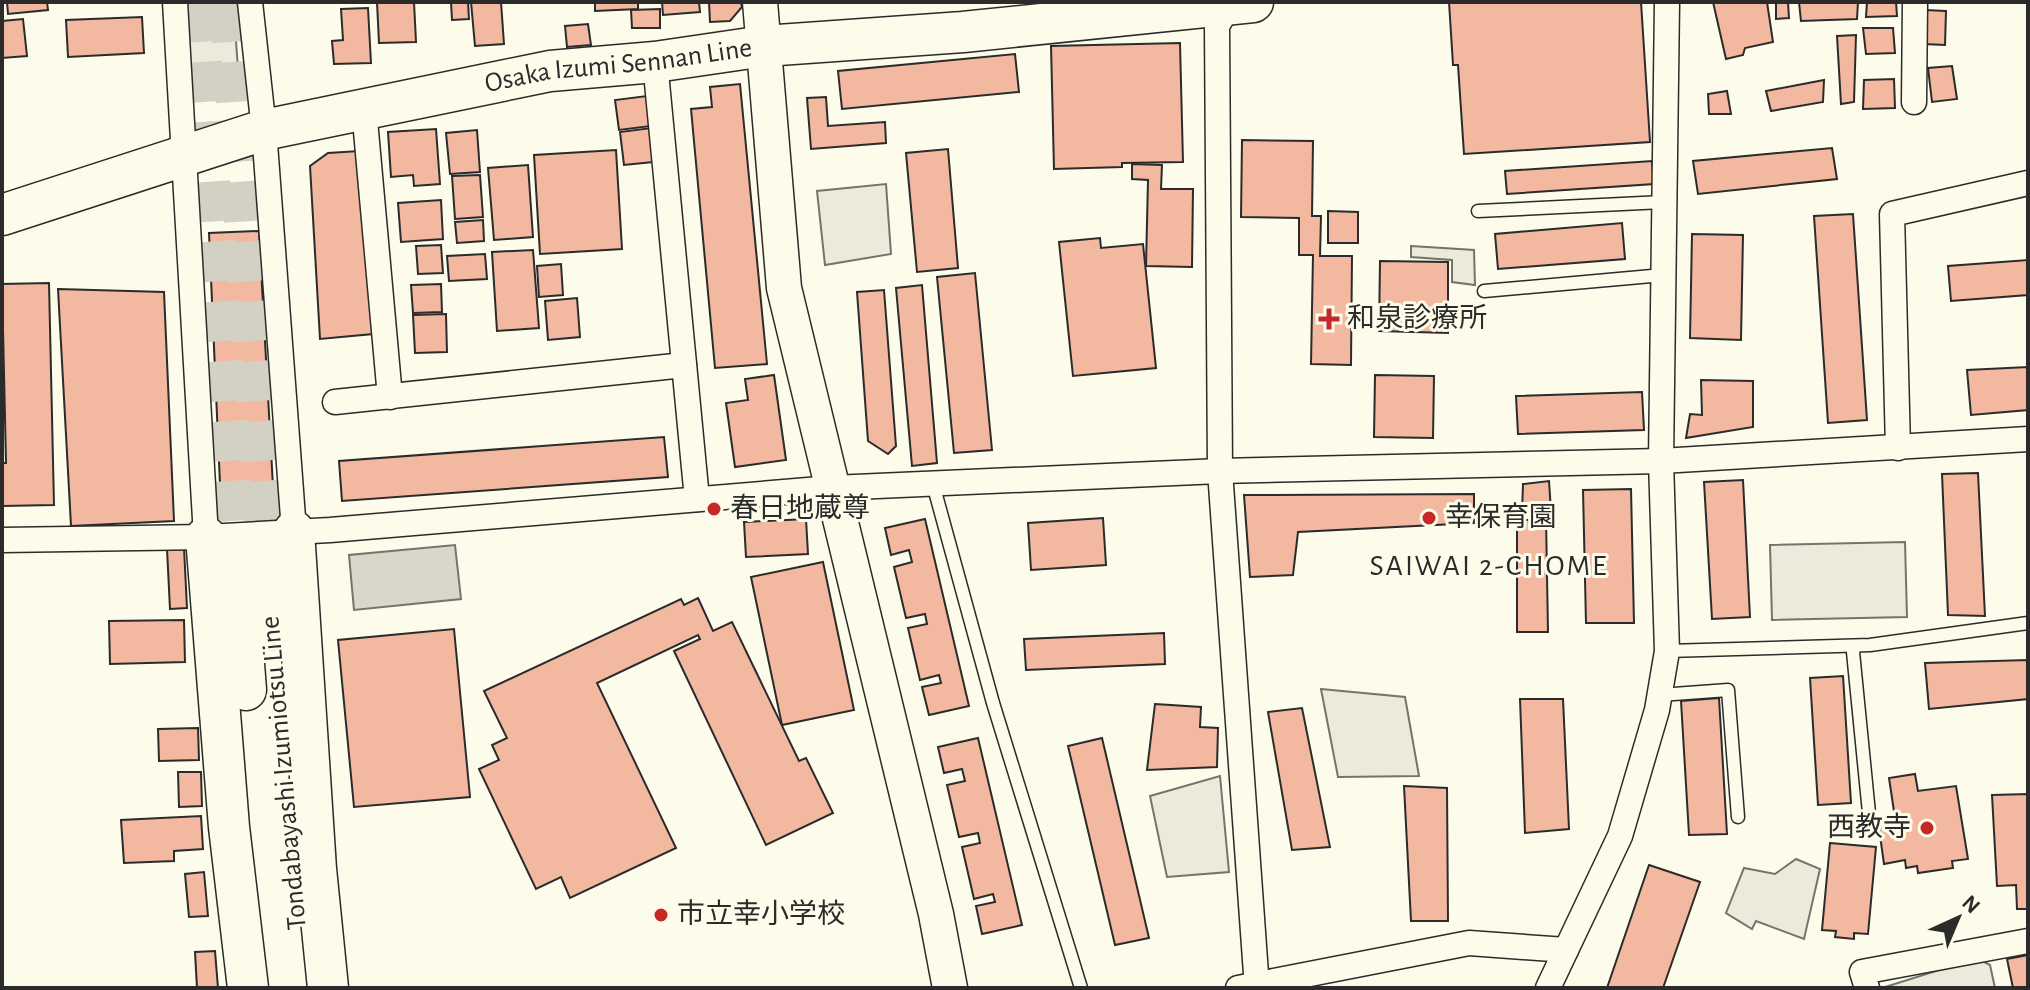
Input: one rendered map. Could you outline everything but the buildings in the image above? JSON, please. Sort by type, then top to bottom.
[{"type":"main road","name":"Osaka Izumi Sennan Line","points":[[2,215],[264,130],[550,71],[655,62],[1038,13],[1238,3]]},
{"type":"main road","points":[[248,988],[229,827],[251,546]]},
{"type":"main road","points":[[251,546],[316,869],[328,988]]},
{"type":"main road","name":"Tondabayashi Izumiotsu Line","points":[[251,546],[264,928],[274,988]]},
{"type":"main road","name":"Tondabayashi Izumiotsu Line","points":[[251,546],[291,895],[305,988]]},
{"type":"street","points":[[175,2],[184,154],[251,546]]},
{"type":"street","points":[[250,2],[264,130],[251,546]]},
{"type":"street","points":[[760,2],[784,288],[936,914],[950,988]]},
{"type":"street","points":[[1548,988],[1620,836],[1660,695],[1667,651],[1661,461],[1667,2]]},
{"type":"street","points":[[1914,102],[1915,2]]},
{"type":"street","points":[[1238,3],[1217,26],[1220,471],[1251,987],[1469,943],[1566,950]]},
{"type":"street","points":[[655,62],[697,499]]},
{"type":"street","points":[[364,109],[390,397]]},
{"type":"street","points":[[1898,448],[1892,214],[2028,183]]},
{"type":"street","points":[[335,402],[684,365]]},
{"type":"street","points":[[2,540],[251,546],[697,499],[832,488],[1220,471],[1661,461],[2028,439]]},
{"type":"street","points":[[1867,988],[1862,972],[2028,941]]},
{"type":"lane","points":[[1478,211],[1663,202]]},
{"type":"lane","points":[[1484,291],[1663,275]]},
{"type":"lane","points":[[933,484],[993,703],[1081,988]]},
{"type":"lane","points":[[1667,651],[1855,646],[2028,623]]},
{"type":"lane","points":[[1855,646],[1853,652],[1869,813]]},
{"type":"lane","points":[[1660,695],[1728,690],[1738,817]]},
{"type":"shaded area","points":[[186,2],[233,2],[238,68],[192,82]]},
{"type":"shaded area","points":[[886,184],[891,254],[825,265],[817,191]]},
{"type":"shaded area","points":[[1411,246],[1474,250],[1475,285],[1452,282],[1452,260],[1411,257]]},
{"type":"shaded area","points":[[1905,542],[1907,617],[1772,620],[1770,545]]},
{"type":"shaded area","points":[[455,545],[461,599],[354,610],[349,555]]},
{"type":"shaded area","points":[[1321,689],[1405,697],[1419,776],[1338,777]]},
{"type":"shaded area","points":[[1220,776],[1229,872],[1167,877],[1150,796]]},
{"type":"shaded area","points":[[1796,859],[1820,869],[1804,939],[1756,921],[1752,929],[1726,913],[1744,868],[1775,874]]},
{"type":"shaded area","points":[[1977,958],[1990,965],[1995,988],[1882,988]]},
{"type":"tunnel","points":[[198,2],[236,560]]},
{"type":"tunnel","points":[[229,2],[267,557]]},
{"type":"place","name":"和泉診療所","points":[[1329,319]]},
{"type":"place","name":"春日地蔵尊","points":[[714,509]]},
{"type":"place","name":"幸保育園","points":[[1429,518]]},
{"type":"place","name":"西教寺","points":[[1927,828]]},
{"type":"place","name":"市立幸小学校","points":[[661,915]]},
{"type":"district","name":"SAIWAI 2-CHOME","points":[[1489,566]]}]
